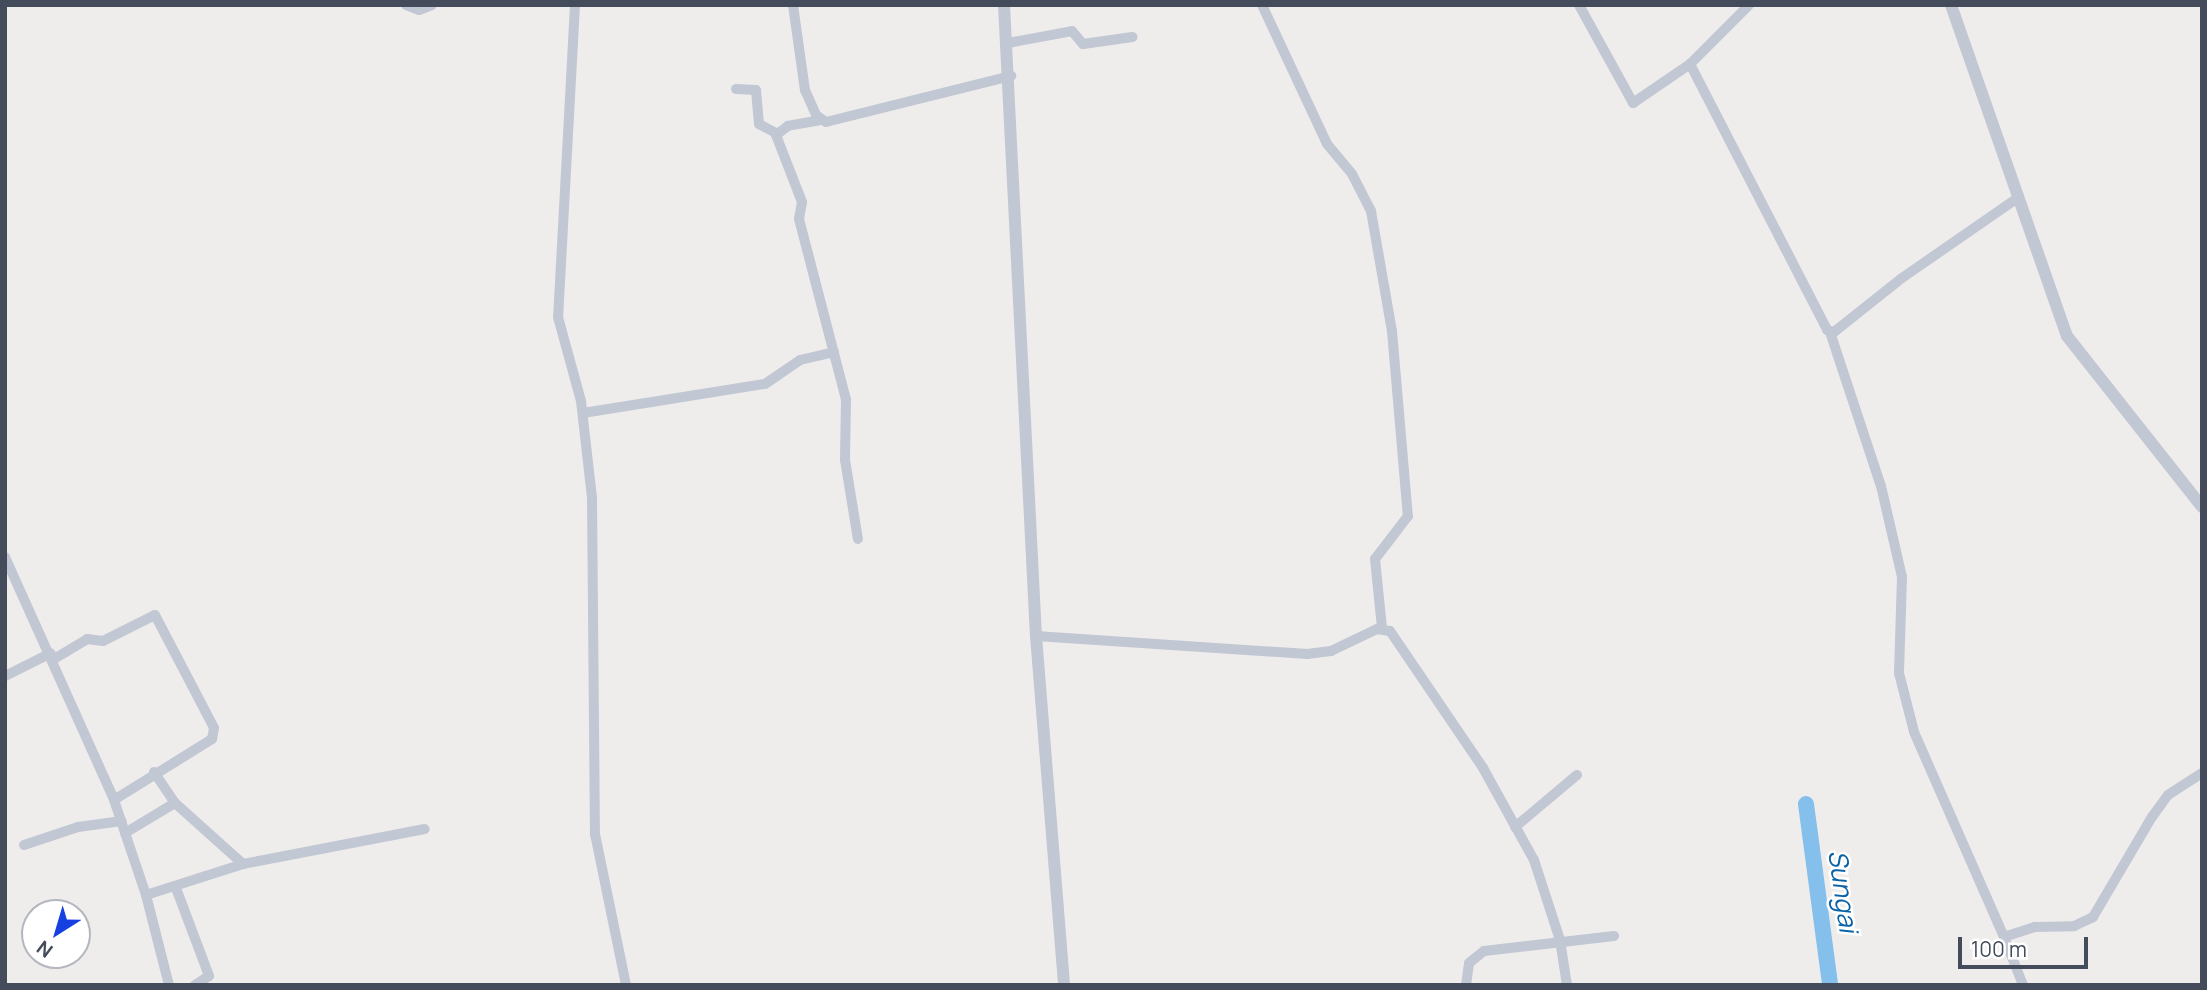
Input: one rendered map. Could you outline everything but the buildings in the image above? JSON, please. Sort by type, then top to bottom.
[{"type":"street","points":[[405,5],[419,10],[432,5]]},
{"type":"street","points":[[575,5],[558,317],[583,413],[592,497],[595,834],[626,985]]},
{"type":"street","points":[[793,5],[805,90],[821,120]]},
{"type":"street","points":[[1004,5],[1011,76],[1036,636],[1065,985]]},
{"type":"street","points":[[1262,5],[1327,144],[1352,174],[1371,211],[1392,331],[1408,516],[1375,559],[1382,628]]},
{"type":"street","points":[[1579,5],[1633,103],[1690,64],[1749,5]]},
{"type":"street","points":[[1951,5],[2016,199],[2067,336],[2202,507]]},
{"type":"street","points":[[1008,43],[1072,31],[1083,44],[1133,37]]},
{"type":"street","points":[[1690,64],[1830,332],[1881,486],[1902,577],[1899,673],[1914,732],[2004,937],[2022,985]]},
{"type":"street","points":[[736,89],[756,90],[759,124],[776,132],[821,120],[831,123],[1011,76]]},
{"type":"street","points":[[776,132],[802,202],[799,219],[846,401],[845,460],[858,539]]},
{"type":"street","points":[[1830,332],[2016,199]]},
{"type":"street","points":[[583,413],[765,384],[800,360],[834,352]]},
{"type":"street","points":[[5,556],[52,656],[114,800],[146,895],[169,985]]},
{"type":"street","points":[[5,676],[87,639],[103,641],[147,615],[160,620],[215,734],[153,772],[114,800]]},
{"type":"street","points":[[1036,636],[1307,653],[1331,651],[1382,628],[1390,631],[1429,687],[1534,860],[1560,940],[1567,985]]},
{"type":"street","points":[[153,772],[176,803],[243,864]]},
{"type":"street","points":[[2004,937],[2035,927],[2074,926],[2093,917],[2151,817],[2168,795],[2202,773]]},
{"type":"street","points":[[1515,827],[1577,775]]},
{"type":"street","points":[[125,833],[176,803]]},
{"type":"street","points":[[24,845],[78,827],[122,821]]},
{"type":"street","points":[[146,895],[176,888],[243,864],[425,829]]},
{"type":"street","points":[[176,888],[209,975],[195,985]]},
{"type":"street","points":[[1466,985],[1469,963],[1484,951],[1560,940],[1614,936]]},
{"type":"waterway","name":"Sungai","points":[[1806,804],[1830,985]]}]
